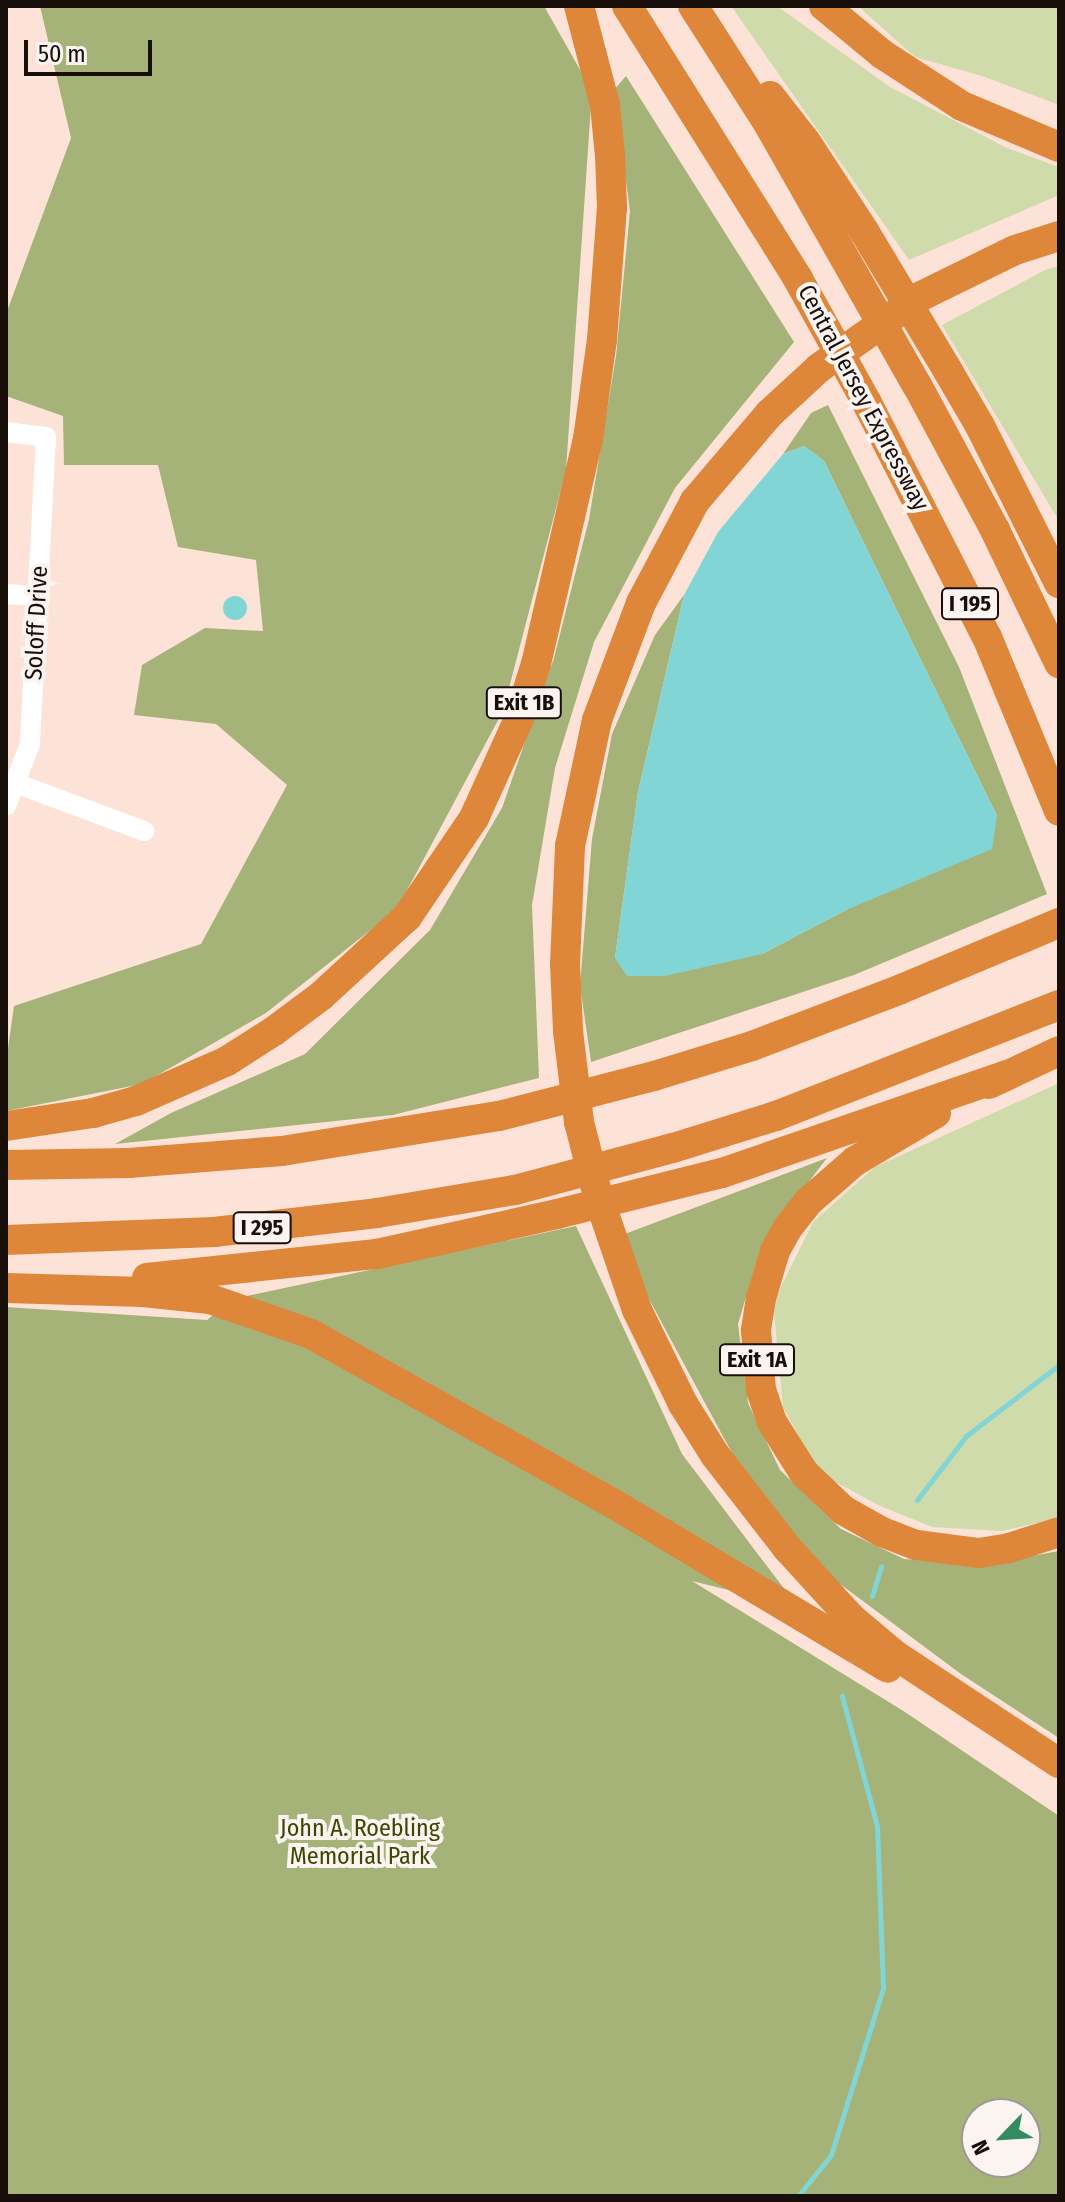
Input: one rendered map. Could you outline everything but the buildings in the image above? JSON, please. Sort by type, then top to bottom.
[{"type":"highway","name":"Exit 1B","points":[[6,1126],[93,1113],[136,1101],[227,1061],[274,1031],[332,987],[407,917],[450,859],[496,776],[536,664],[588,439],[602,340],[612,207],[610,156],[605,105],[579,6]]},
{"type":"highway","name":"Central Jersey Expressway","points":[[627,6],[798,279],[867,403],[987,637],[1059,811]]},
{"type":"highway","name":"Central Jersey Expressway","points":[[693,6],[769,125],[917,385],[995,530],[1059,663]]},
{"type":"highway","points":[[700,6],[806,142],[864,231],[948,371],[1059,583]]},
{"type":"highway","points":[[824,6],[882,54],[962,106],[1059,147]]},
{"type":"highway","points":[[1059,236],[1015,250],[921,296],[819,368],[770,413],[695,501],[641,603],[597,720],[570,846],[565,938],[568,1031],[587,1152],[632,1296],[683,1404],[750,1504],[832,1600],[895,1655],[1059,1763]]},
{"type":"highway","points":[[6,1165],[129,1163],[282,1151],[499,1116],[654,1076],[827,1019],[1059,923]]},
{"type":"highway","name":"I 295","points":[[6,1240],[90,1239],[268,1227],[515,1190],[673,1148],[853,1089],[1055,1006]]},
{"type":"highway","points":[[14,1288],[320,1262],[429,1244],[677,1184],[772,1157],[1006,1075],[1057,1052]]},
{"type":"highway","name":"Exit 1A","points":[[1006,1075],[889,1139],[855,1161],[808,1202],[787,1229],[765,1280],[756,1331],[757,1361],[772,1422],[787,1448],[804,1473],[858,1520],[916,1545],[963,1552],[1009,1548],[1059,1532]]},
{"type":"highway","points":[[14,1288],[143,1292],[210,1299],[311,1334],[605,1499],[898,1674],[1059,1763]]},
{"type":"street","name":"Soloff Drive","points":[[6,432],[46,437],[30,744],[6,806]]},
{"type":"street","points":[[6,594],[38,596]]},
{"type":"street","points":[[15,783],[144,831]]},
{"type":"green space","points":[[40,6],[544,6],[592,91],[566,470],[503,711],[397,909],[266,1013],[142,1084],[6,1111],[6,1063],[14,1006],[201,944],[287,785],[216,724],[134,715],[142,665],[205,628],[263,631],[256,560],[178,547],[158,465],[64,465],[63,416],[6,396],[6,314],[71,138]]},
{"type":"green space","points":[[731,6],[777,6],[890,87],[1007,148],[1059,167],[1059,195],[909,260]]},
{"type":"green space","points":[[858,6],[1059,6],[1059,105],[982,76],[915,57]]},
{"type":"green space","points":[[626,76],[794,342],[675,488],[594,642],[555,768],[532,905],[539,1078],[393,1115],[115,1144],[171,1113],[305,1054],[430,930],[502,808],[554,658],[589,519],[616,356],[630,211],[614,90]]},
{"type":"green space","points":[[1059,266],[1059,521],[942,325],[1045,270]]},
{"type":"green space","points":[[828,405],[959,667],[1047,894],[854,975],[591,1062],[580,985],[592,839],[612,734],[655,635],[684,595],[638,792],[615,958],[762,954],[846,910],[997,816],[824,461],[804,446],[783,454],[811,413]]},
{"type":"green space","points":[[1059,1083],[1059,1518],[1002,1531],[932,1527],[878,1505],[819,1473],[783,1407],[773,1303],[813,1222],[875,1167]]},
{"type":"green space","points":[[827,1158],[762,1243],[738,1324],[748,1403],[780,1470],[841,1529],[904,1559],[981,1565],[1059,1551],[1059,1738],[961,1674],[836,1581],[754,1494],[642,1286],[622,1235]]},
{"type":"green space","name":"John A. Roebling Memorial Park","points":[[576,1226],[682,1454],[798,1607],[692,1581],[905,1712],[1059,1816],[1059,2196],[6,2196],[6,1307],[207,1320],[233,1299]]},
{"type":"water","points":[[804,446],[824,461],[997,816],[992,849],[846,910],[762,954],[665,976],[627,976],[615,958],[638,792],[684,595],[718,532],[783,454]]},
{"type":"water","points":[[235,596],[243,600],[247,608],[243,616],[235,620],[227,616],[223,608],[227,600]]},
{"type":"waterway","points":[[917,1500],[966,1436],[1059,1365]]},
{"type":"waterway","points":[[872,1596],[881,1566]]},
{"type":"waterway","points":[[798,2196],[831,2155],[883,1988],[877,1826],[842,1696]]}]
